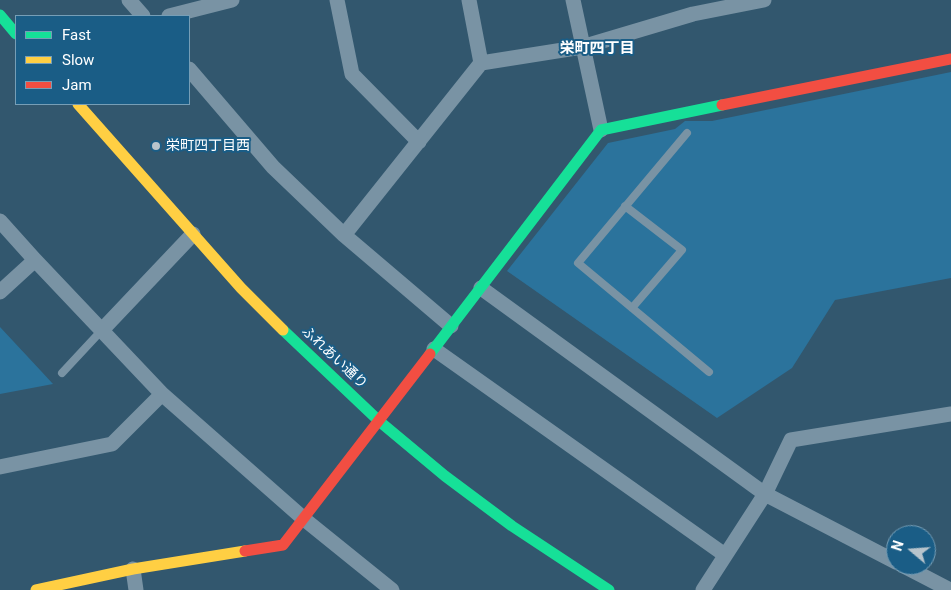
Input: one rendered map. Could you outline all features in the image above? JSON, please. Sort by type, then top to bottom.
[{"type":"street","points":[[129,0],[142,15]]},
{"type":"street","points":[[172,15],[210,3],[232,0]]},
{"type":"street","points":[[337,0],[352,74],[419,142]]},
{"type":"street","points":[[469,0],[481,63]]},
{"type":"street","points":[[573,0],[601,130]]},
{"type":"street","points":[[344,234],[481,63],[582,47],[692,7],[764,0]]},
{"type":"street","points":[[0,15],[15,33]]},
{"type":"street","points":[[36,590],[133,569],[283,545],[601,130],[951,59]]},
{"type":"street","points":[[190,70],[273,167],[344,234],[452,326]]},
{"type":"street","name":"ふれあい通り","points":[[79,105],[241,288],[304,352],[379,421],[445,476],[512,526],[608,590]]},
{"type":"street","points":[[0,221],[162,394],[304,519],[392,590]]},
{"type":"street","points":[[102,330],[194,234]]},
{"type":"street","points":[[0,292],[35,260]]},
{"type":"street","points":[[481,288],[765,494],[886,557]]},
{"type":"street","points":[[434,349],[725,555]]},
{"type":"street","points":[[0,467],[112,444],[162,394]]},
{"type":"street","points":[[702,590],[765,494],[791,440],[951,414]]},
{"type":"street","points":[[133,569],[136,590]]},
{"type":"street","points":[[921,575],[950,590]]},
{"type":"lane","points":[[686,133],[578,263],[709,372]]},
{"type":"lane","points":[[625,206],[682,250],[632,308]]},
{"type":"lane","points":[[62,373],[102,330]]},
{"type":"shaded area","points":[[951,72],[951,278],[835,300],[792,368],[717,418],[507,271],[608,143],[675,129],[685,121],[712,121]]},
{"type":"shaded area","points":[[0,327],[41,371],[53,384],[0,394]]},
{"type":"traffic: fast","points":[[0,15],[15,33]]},
{"type":"traffic: fast","points":[[430,354],[601,130],[722,105]]},
{"type":"traffic: fast","points":[[283,330],[379,421],[445,476],[512,526],[609,590]]},
{"type":"traffic: slow","points":[[79,105],[241,288],[283,330]]},
{"type":"traffic: slow","points":[[36,590],[133,569],[245,551]]},
{"type":"traffic: jam","points":[[722,105],[951,59]]},
{"type":"traffic: jam","points":[[245,551],[283,545],[430,354]]},
{"type":"place","name":"栄町四丁目西","points":[[156,146]]},
{"type":"district","name":"栄町四丁目","points":[[597,49]]}]
